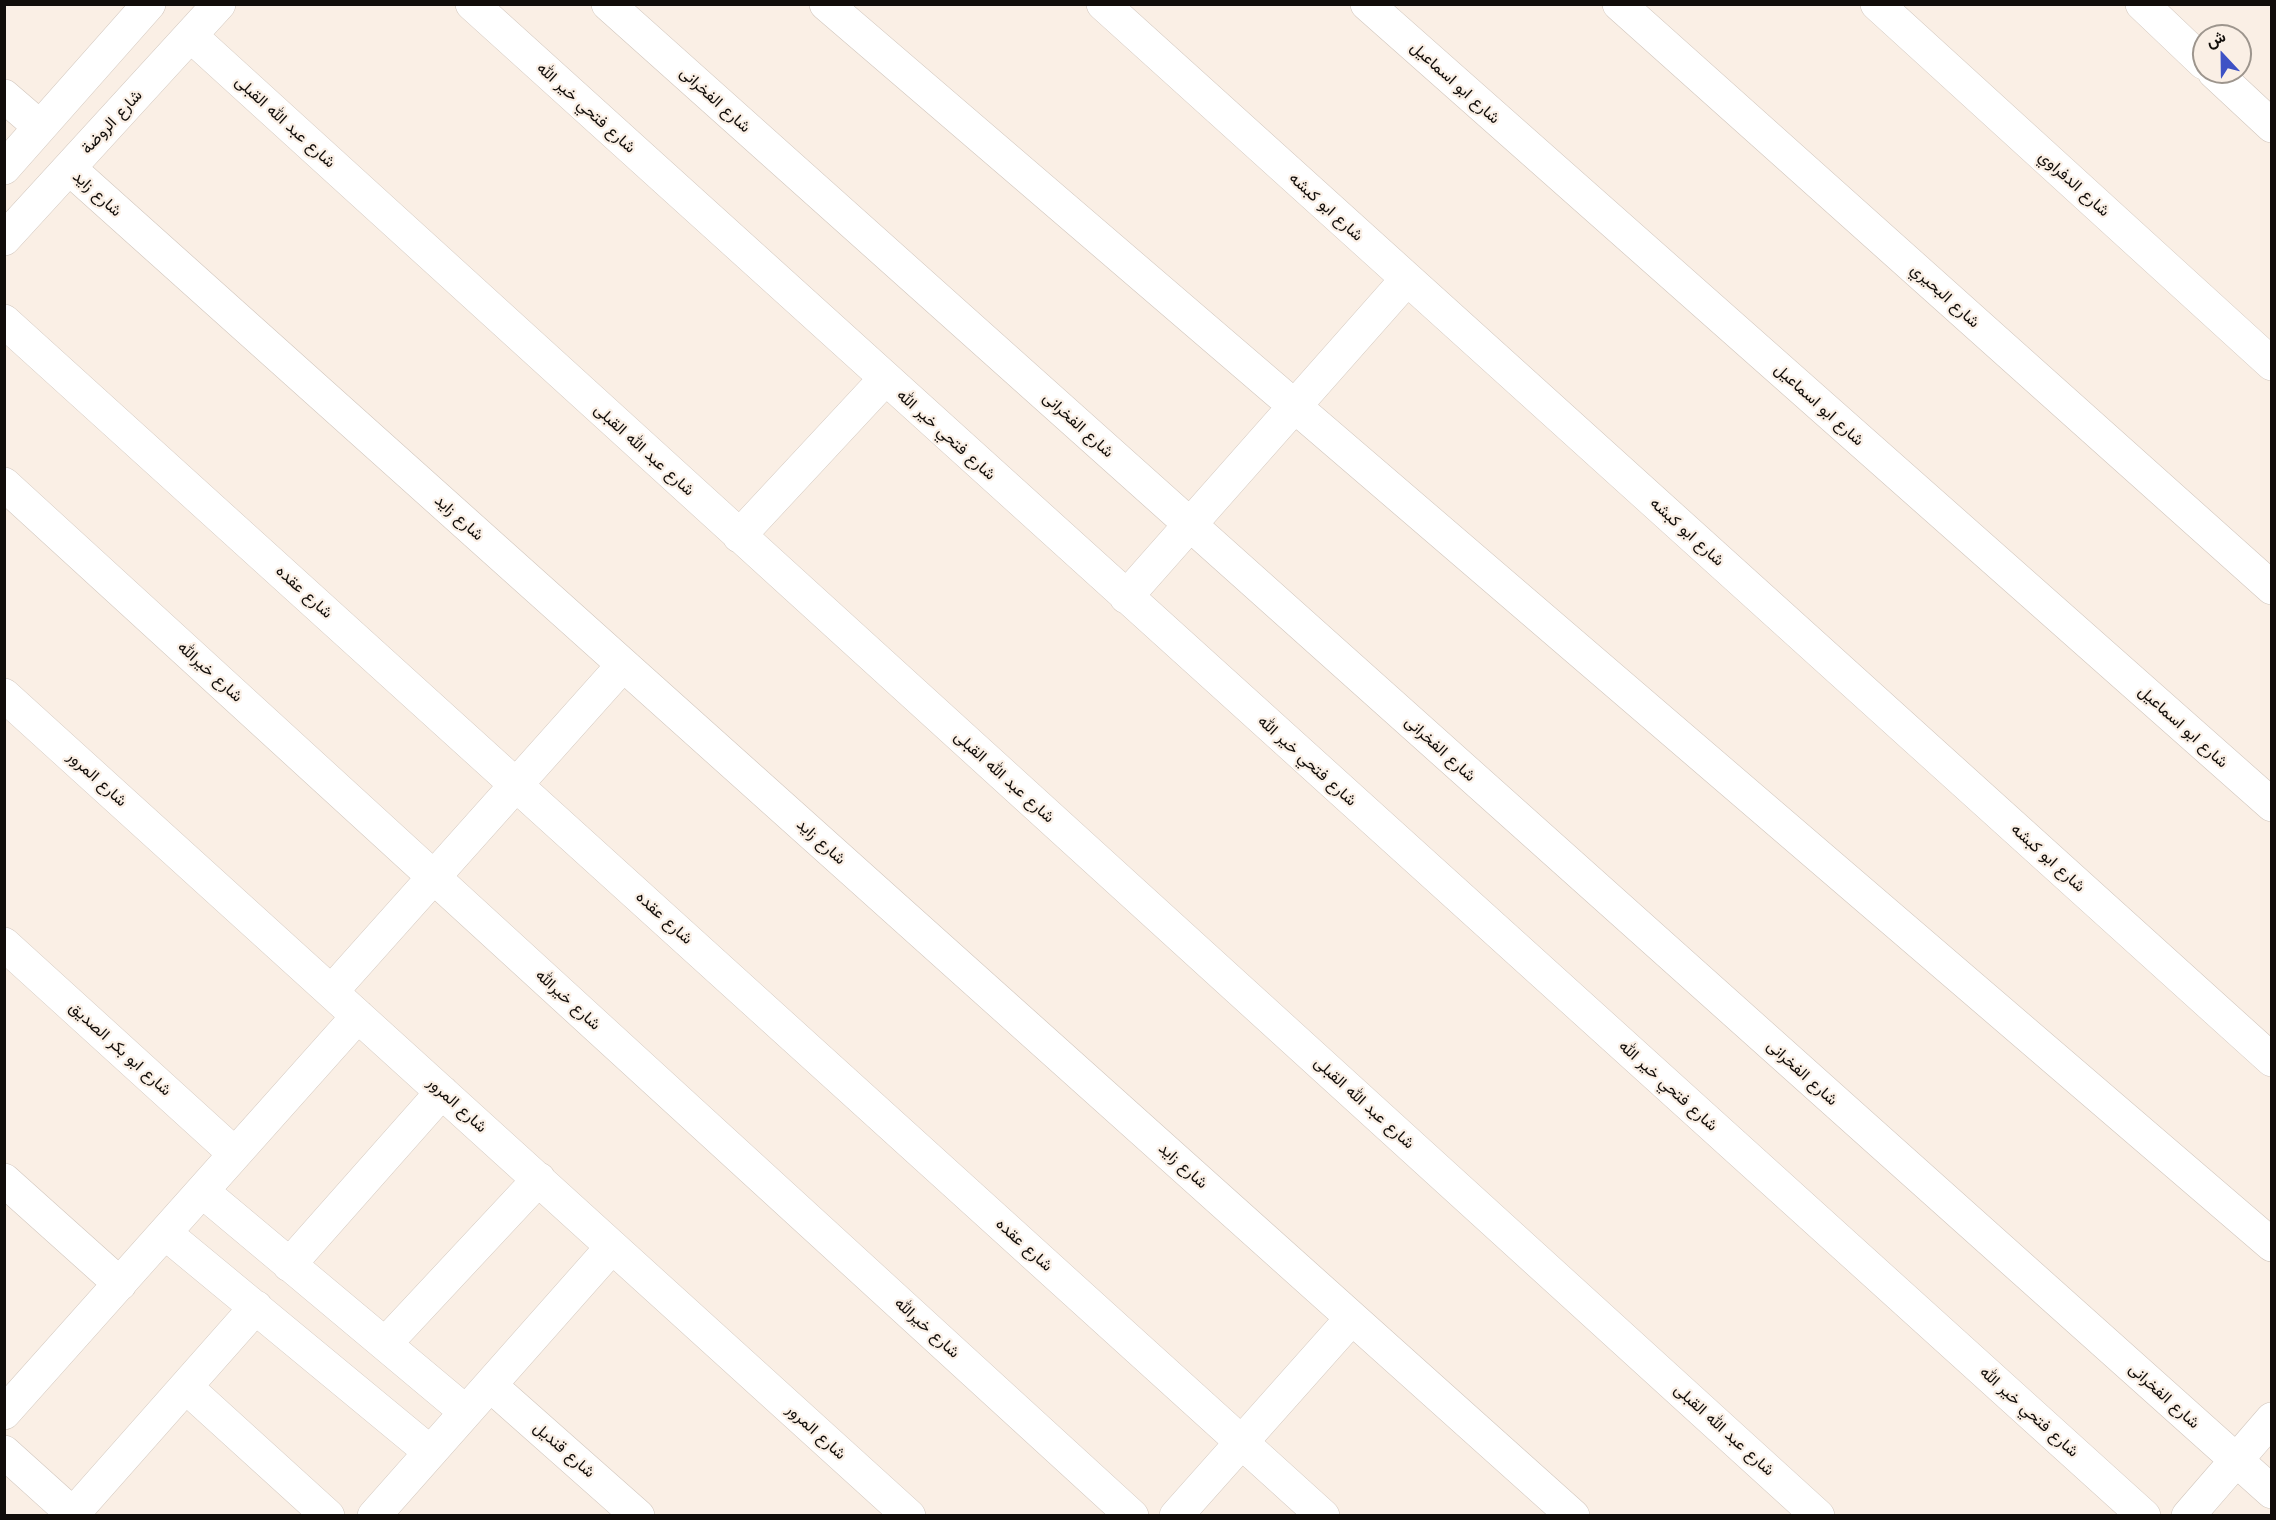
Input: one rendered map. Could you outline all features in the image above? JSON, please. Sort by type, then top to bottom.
[{"type":"street","name":"شارع الروضة","points":[[4,239],[219,4]]},
{"type":"street","name":"شارع فتحي خير الله","points":[[472,4],[2144,1515]]},
{"type":"street","name":"شارع الفخرانى","points":[[608,4],[2271,1492]]},
{"type":"street","points":[[826,4],[2271,1245]]},
{"type":"street","name":"شارع ابو كبشه","points":[[1103,4],[2271,1060]]},
{"type":"street","name":"شارع ابو اسماعيل","points":[[1367,4],[2271,805]]},
{"type":"street","name":"شارع البحيري","points":[[1619,4],[2271,588]]},
{"type":"street","name":"شارع الدفراوي","points":[[1877,4],[2271,364]]},
{"type":"street","points":[[2142,4],[2192,52]]},
{"type":"street","points":[[4,168],[148,5]]},
{"type":"street","name":"شارع عبد الله القبلى","points":[[191,36],[1818,1515]]},
{"type":"street","points":[[2227,84],[2271,126]]},
{"type":"street","points":[[4,96],[40,127]]},
{"type":"street","name":"شارع زايد","points":[[69,168],[1573,1515]]},
{"type":"street","points":[[1126,597],[1407,279]]},
{"type":"street","name":"شارع عقده","points":[[4,321],[1323,1515]]},
{"type":"street","points":[[739,536],[885,379]]},
{"type":"street","name":"شارع خيرالله","points":[[4,484],[1132,1515]]},
{"type":"street","points":[[332,992],[623,665]]},
{"type":"street","name":"شارع المرور","points":[[4,695],[909,1515]]},
{"type":"street","name":"شارع ابو بكر الصديق","points":[[4,944],[235,1154]]},
{"type":"street","points":[[4,1413],[358,1016]]},
{"type":"street","points":[[290,1265],[442,1092]]},
{"type":"street","points":[[385,1344],[539,1179]]},
{"type":"street","points":[[4,1180],[120,1284]]},
{"type":"street","points":[[202,1191],[466,1412]]},
{"type":"street","points":[[165,1233],[430,1452]]},
{"type":"street","points":[[374,1515],[612,1247]]},
{"type":"street","points":[[4,1452],[74,1515],[256,1307]]},
{"type":"street","points":[[1176,1515],[1352,1318]]},
{"type":"street","name":"شارع قنديل","points":[[490,1385],[638,1515]]},
{"type":"street","points":[[186,1387],[328,1515]]},
{"type":"street","points":[[2188,1515],[2271,1419]]}]
